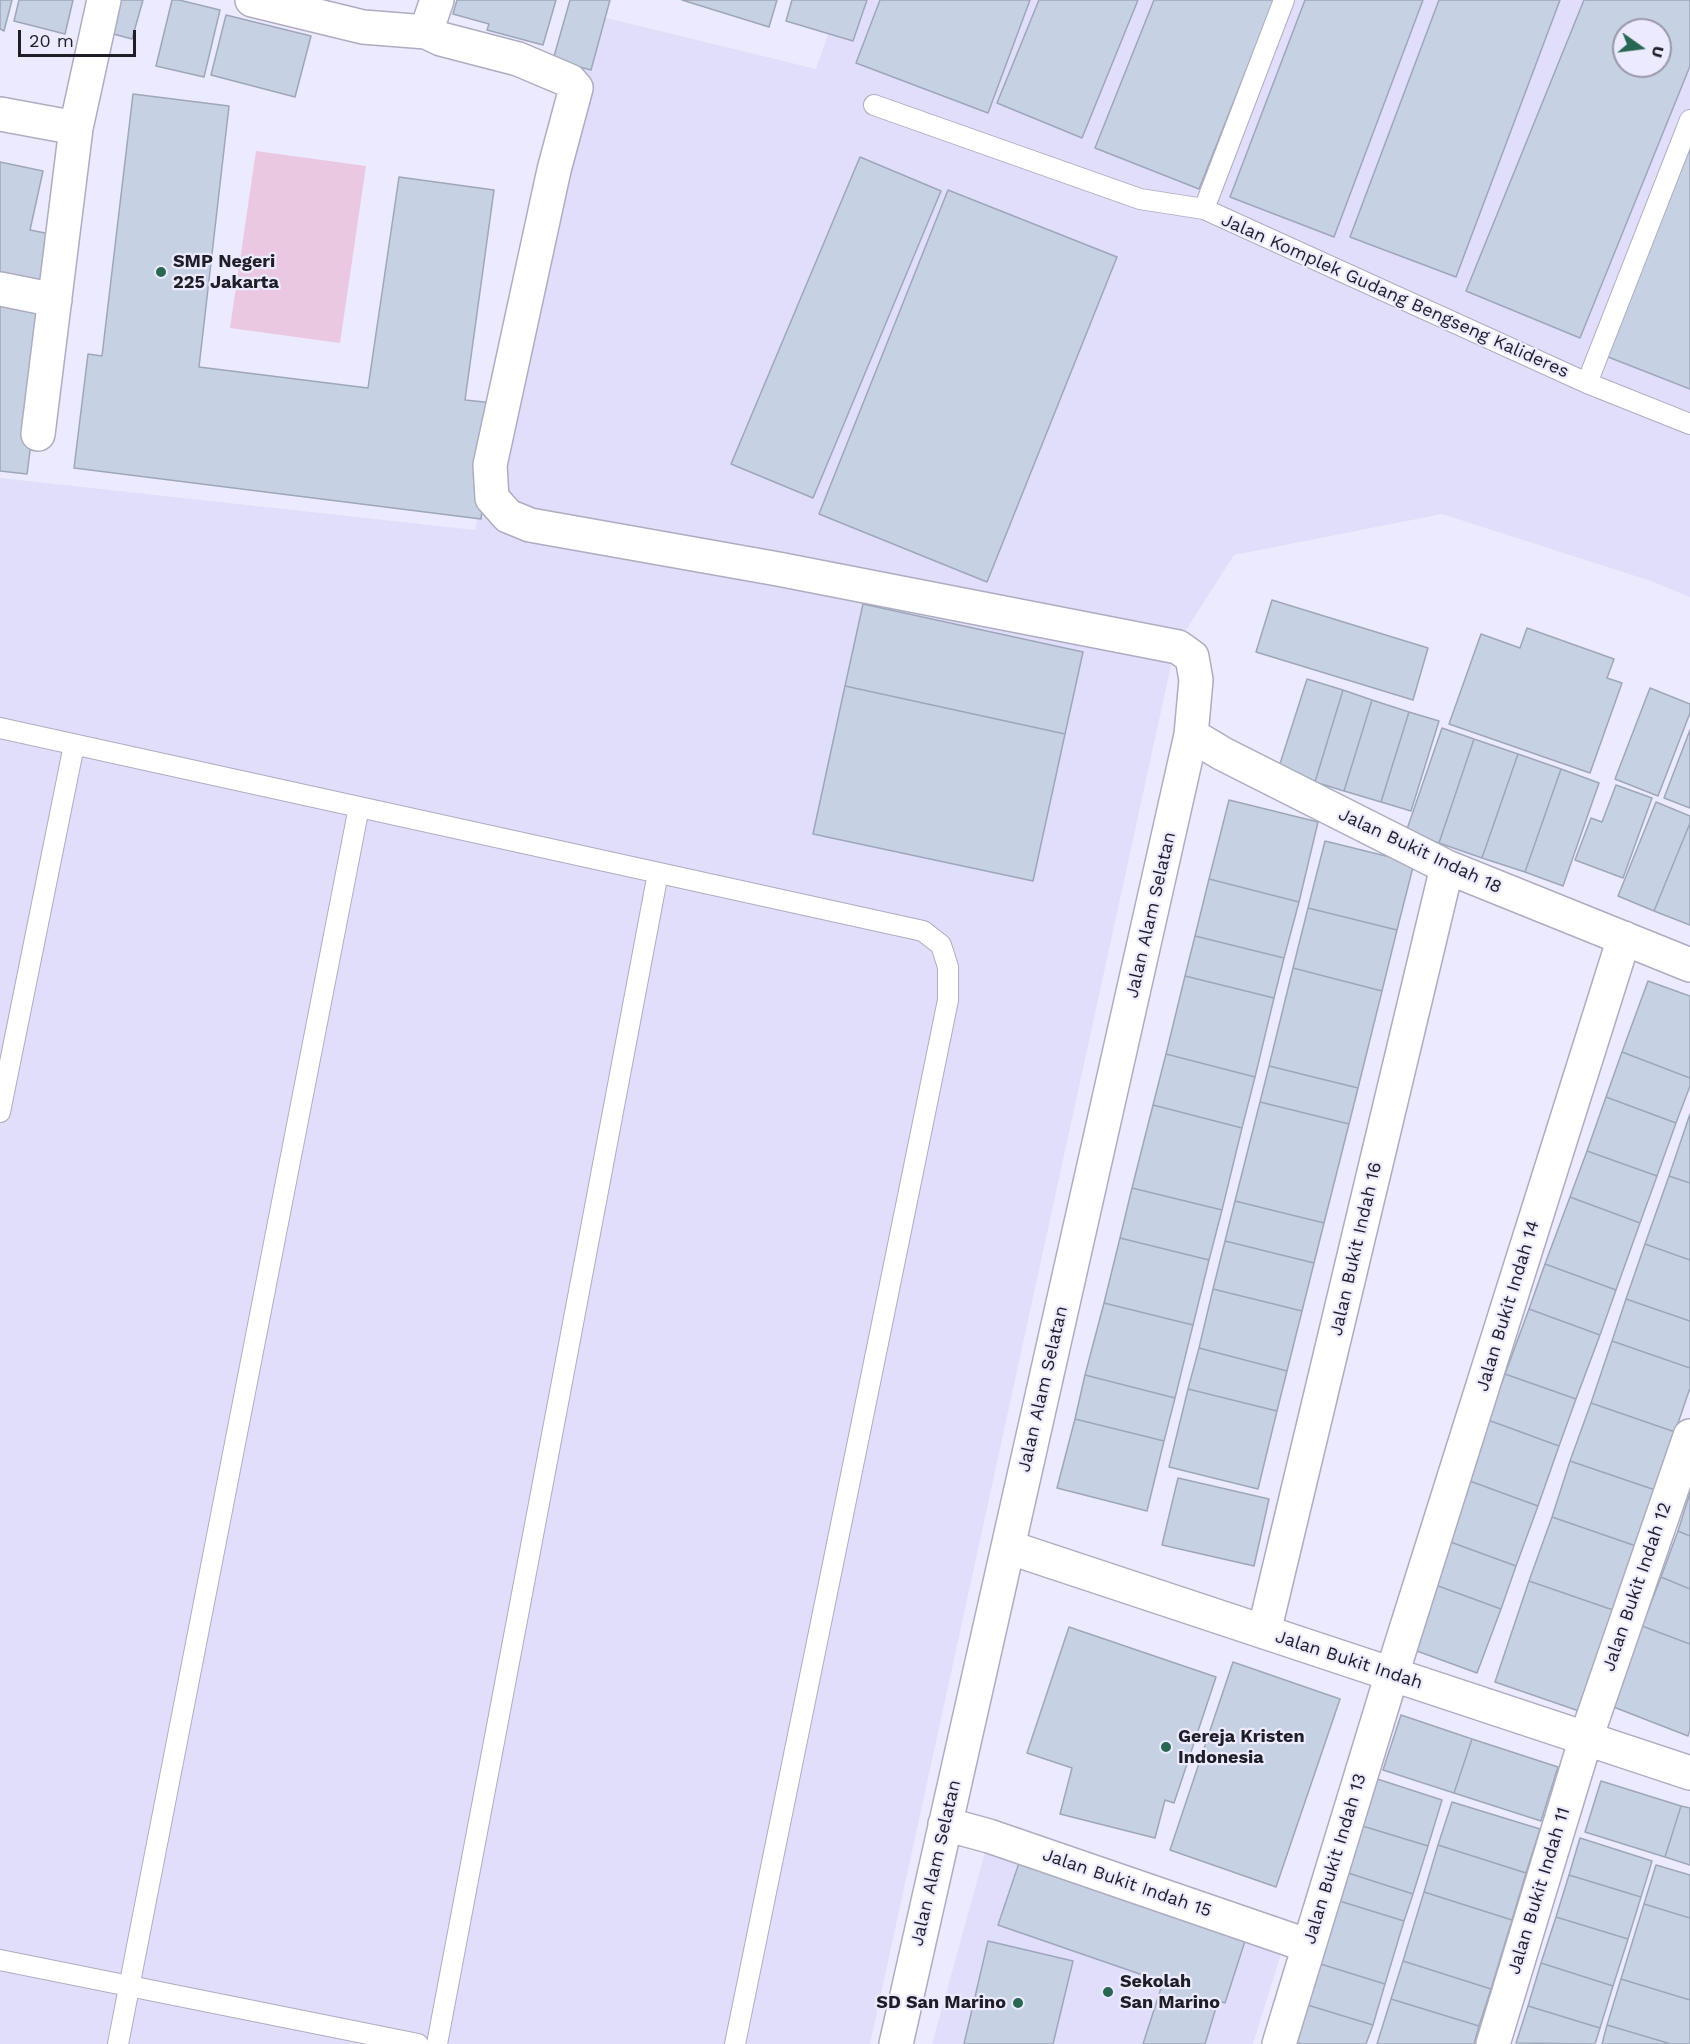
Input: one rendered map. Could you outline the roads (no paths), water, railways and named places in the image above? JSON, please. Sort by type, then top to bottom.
[{"type":"street","points":[[39,434],[76,128],[104,0]]},
{"type":"street","points":[[252,0],[363,27],[426,32],[436,0]]},
{"type":"street","name":"Jalan Alam Selatan","points":[[426,32],[441,39],[518,59],[570,81],[576,88],[554,170],[490,465],[492,498],[508,516],[530,525],[778,569],[1178,647],[1192,657],[1196,680],[1191,735],[896,2044]]},
{"type":"street","points":[[0,114],[76,128]]},
{"type":"street","points":[[0,289],[55,300]]},
{"type":"street","name":"Jalan Bukit Indah 18","points":[[1191,735],[1223,754],[1447,867],[1690,965]]},
{"type":"street","name":"Jalan Bukit Indah 16","points":[[1264,1632],[1447,867]]},
{"type":"street","name":"Jalan Bukit Indah 14","points":[[1392,1674],[1624,938]]},
{"type":"street","name":"Jalan Bukit Indah 12","points":[[1586,1738],[1690,1436]]},
{"type":"street","name":"Jalan Bukit Indah","points":[[1008,1547],[1690,1773]]},
{"type":"street","name":"Jalan Bukit Indah 13","points":[[1279,2044],[1392,1674]]},
{"type":"street","name":"Jalan Bukit Indah 11","points":[[1493,2044],[1586,1738]]},
{"type":"street","name":"Jalan Bukit Indah 15","points":[[945,1824],[989,1836],[1309,1946]]},
{"type":"lane","points":[[1204,209],[1284,0]]},
{"type":"lane","name":"Jalan Komplek Gudang Bengseng Kalideres","points":[[874,105],[1140,199],[1204,209],[1587,383],[1690,424]]},
{"type":"lane","name":"Jalan Komplek Gudang Bengseng Kalideres","points":[[1587,383],[1690,120]]},
{"type":"lane","points":[[0,728],[923,931],[941,945],[948,967],[948,1000],[735,2044]]},
{"type":"lane","points":[[0,1112],[74,745]]},
{"type":"lane","points":[[118,2044],[360,807]]},
{"type":"lane","points":[[437,2044],[658,873]]},
{"type":"lane","points":[[0,1960],[418,2044]]},
{"type":"place","name":"SMP Negeri 225 Jakarta","points":[[161,272]]},
{"type":"place","name":"Gereja Kristen Indonesia","points":[[1166,1747]]},
{"type":"place","name":"Sekolah San Marino","points":[[1108,1992]]},
{"type":"place","name":"SD San Marino","points":[[1018,2003]]}]
